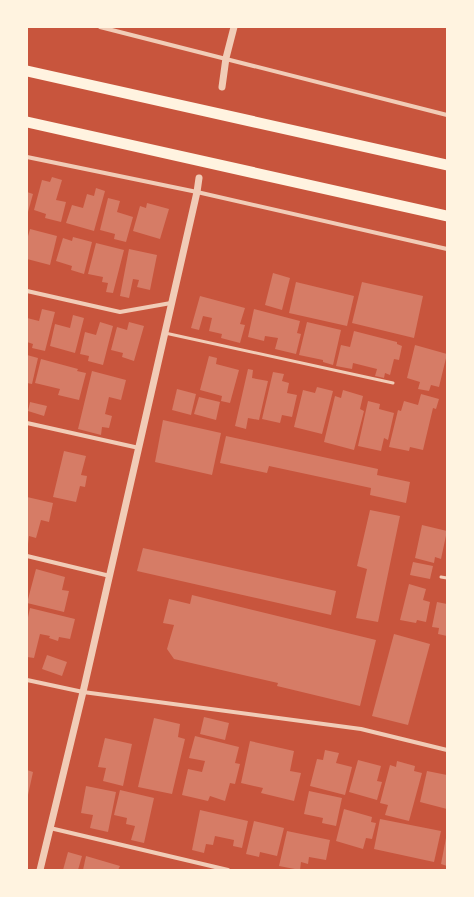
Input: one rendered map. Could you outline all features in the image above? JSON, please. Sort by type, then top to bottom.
[{"type":"highway","points":[[27,71],[447,165]]},
{"type":"highway","points":[[27,122],[447,216]]},
{"type":"street","points":[[100,27],[447,115]]},
{"type":"street","points":[[222,87],[226,58],[234,27]]},
{"type":"street","points":[[27,157],[197,192],[447,249]]},
{"type":"street","points":[[40,870],[110,576],[199,178]]},
{"type":"street","points":[[27,291],[120,312],[172,303]]},
{"type":"street","points":[[27,423],[139,448]]},
{"type":"street","points":[[27,556],[110,576]]},
{"type":"street","points":[[27,680],[83,692],[361,729],[447,750]]},
{"type":"street","points":[[50,828],[228,870]]},
{"type":"lane","points":[[165,332],[393,383]]},
{"type":"lane","points":[[441,577],[447,578]]},
{"type":"building","points":[[52,177],[62,180],[56,200],[66,202],[61,222],[45,218],[46,214],[34,210],[42,180],[50,182]]},
{"type":"building","points":[[96,188],[105,191],[94,231],[66,223],[72,205],[83,208],[87,194],[94,196]]},
{"type":"building","points":[[27,192],[33,194],[28,212],[27,212]]},
{"type":"building","points":[[108,198],[120,201],[117,212],[133,217],[126,242],[114,239],[115,234],[100,230]]},
{"type":"building","points":[[147,203],[169,209],[160,239],[133,231],[140,206],[146,208]]},
{"type":"building","points":[[30,229],[57,236],[50,265],[27,259],[27,240]]},
{"type":"building","points":[[73,237],[92,242],[84,274],[71,270],[72,266],[56,261],[63,238],[72,241]]},
{"type":"building","points":[[96,243],[124,250],[113,293],[106,292],[108,283],[102,282],[103,277],[88,274]]},
{"type":"building","points":[[129,249],[157,255],[150,290],[137,287],[139,280],[133,279],[129,298],[120,296]]},
{"type":"building","points":[[273,273],[290,278],[282,310],[265,305]]},
{"type":"building","points":[[296,282],[354,296],[347,326],[289,313]]},
{"type":"building","points":[[362,282],[423,296],[414,338],[352,323]]},
{"type":"building","points":[[200,296],[245,308],[240,324],[245,325],[240,343],[221,338],[222,334],[209,331],[212,318],[203,316],[199,330],[191,328]]},
{"type":"building","points":[[42,309],[55,312],[45,351],[32,348],[33,344],[27,342],[27,318],[39,321]]},
{"type":"building","points":[[254,309],[300,321],[297,333],[301,334],[296,354],[275,349],[278,338],[265,336],[264,341],[248,337]]},
{"type":"building","points":[[73,315],[84,318],[75,353],[50,346],[55,324],[70,328]]},
{"type":"building","points":[[100,322],[113,326],[103,365],[88,361],[89,356],[80,354],[85,332],[96,335]]},
{"type":"building","points":[[129,322],[144,326],[134,361],[122,357],[123,353],[111,350],[117,327],[127,330]]},
{"type":"building","points":[[307,322],[341,330],[333,365],[323,362],[323,360],[299,355]]},
{"type":"building","points":[[354,331],[397,342],[397,344],[402,346],[399,360],[394,359],[390,375],[385,373],[384,378],[375,376],[377,369],[353,363],[352,369],[336,366],[341,345],[350,347]]},
{"type":"building","points":[[415,345],[447,354],[439,387],[431,385],[429,391],[418,389],[420,382],[407,378]]},
{"type":"building","points":[[27,355],[38,358],[32,384],[27,383]]},
{"type":"building","points":[[209,356],[217,358],[216,364],[239,370],[230,403],[221,401],[222,396],[200,390]]},
{"type":"building","points":[[41,359],[78,369],[77,371],[86,373],[79,400],[58,395],[60,389],[35,383]]},
{"type":"building","points":[[248,369],[253,370],[252,378],[268,381],[259,420],[248,418],[246,429],[235,426]]},
{"type":"building","points":[[92,371],[126,380],[121,400],[109,397],[105,414],[112,416],[109,428],[102,427],[101,435],[78,429]]},
{"type":"building","points":[[273,372],[284,374],[282,381],[289,383],[287,393],[297,395],[292,417],[282,415],[280,423],[262,419]]},
{"type":"building","points":[[317,387],[333,391],[322,434],[294,427],[303,390],[315,393]]},
{"type":"building","points":[[177,389],[196,394],[191,415],[172,410]]},
{"type":"building","points":[[343,390],[363,396],[360,409],[364,411],[354,450],[324,442],[335,396],[341,398]]},
{"type":"building","points":[[421,394],[439,399],[436,409],[433,408],[423,450],[410,447],[409,451],[389,447],[398,410],[401,411],[404,401],[418,405]]},
{"type":"building","points":[[199,397],[220,402],[216,420],[194,414]]},
{"type":"building","points":[[368,401],[380,404],[379,409],[394,413],[388,440],[384,438],[381,451],[358,446]]},
{"type":"building","points":[[30,402],[47,406],[44,416],[28,411]]},
{"type":"building","points":[[163,420],[221,433],[212,475],[155,462]]},
{"type":"building","points":[[226,436],[378,469],[377,475],[410,482],[406,503],[370,495],[371,488],[325,478],[269,466],[267,473],[220,463]]},
{"type":"building","points":[[64,451],[86,456],[81,475],[87,476],[85,487],[80,486],[76,502],[53,497]]},
{"type":"building","points":[[27,497],[53,503],[49,522],[41,520],[36,538],[29,536],[28,544]]},
{"type":"building","points":[[370,510],[400,516],[378,622],[356,618],[367,569],[357,566]]},
{"type":"building","points":[[422,525],[447,531],[441,559],[435,557],[434,563],[415,558]]},
{"type":"building","points":[[143,548],[336,591],[331,615],[137,571]]},
{"type":"building","points":[[413,562],[433,566],[430,579],[410,575]]},
{"type":"building","points":[[36,569],[65,577],[62,590],[69,591],[64,612],[27,603]]},
{"type":"building","points":[[409,584],[426,589],[423,600],[430,602],[426,622],[417,620],[416,623],[400,620]]},
{"type":"building","points":[[192,595],[376,640],[360,706],[277,686],[278,683],[174,659],[167,649],[174,625],[163,623],[169,599],[190,604]]},
{"type":"building","points":[[437,602],[447,604],[447,636],[438,634],[439,628],[432,627]]},
{"type":"building","points":[[30,608],[75,619],[70,639],[59,637],[58,641],[49,638],[50,636],[40,634],[34,658],[27,657],[27,622]]},
{"type":"building","points":[[394,634],[430,644],[408,725],[372,716]]},
{"type":"building","points":[[47,655],[67,662],[62,676],[42,669]]},
{"type":"building","points":[[204,717],[229,723],[225,740],[200,734]]},
{"type":"building","points":[[154,718],[180,724],[178,737],[185,739],[172,794],[138,787]]},
{"type":"building","points":[[195,736],[239,747],[235,763],[240,764],[235,784],[230,783],[225,801],[210,796],[208,801],[182,795],[188,769],[202,772],[205,761],[189,758]]},
{"type":"building","points":[[105,738],[132,744],[123,786],[103,781],[106,768],[98,767]]},
{"type":"building","points":[[250,741],[294,751],[290,771],[301,773],[294,801],[261,793],[263,788],[241,783]]},
{"type":"building","points":[[325,750],[339,753],[336,763],[352,767],[345,795],[310,786],[317,759],[323,760]]},
{"type":"building","points":[[358,760],[381,766],[377,781],[382,782],[377,800],[349,792]]},
{"type":"building","points":[[397,761],[415,766],[414,771],[422,773],[409,821],[385,815],[388,805],[380,803],[390,765],[396,767]]},
{"type":"building","points":[[27,770],[33,772],[28,795],[27,795]]},
{"type":"building","points":[[427,771],[447,775],[447,809],[420,802]]},
{"type":"building","points":[[86,786],[116,792],[108,832],[90,828],[93,815],[81,813]]},
{"type":"building","points":[[120,790],[154,798],[144,843],[131,840],[135,826],[126,824],[127,818],[114,815]]},
{"type":"building","points":[[309,791],[342,798],[336,826],[322,823],[323,818],[304,814]]},
{"type":"building","points":[[344,809],[372,817],[371,822],[376,823],[372,839],[366,838],[363,849],[336,841]]},
{"type":"building","points":[[200,810],[248,821],[242,848],[233,846],[234,840],[215,836],[213,845],[206,844],[204,853],[192,850]]},
{"type":"building","points":[[380,819],[441,831],[434,862],[374,849]]},
{"type":"building","points":[[254,821],[284,828],[277,856],[260,852],[259,857],[246,854]]},
{"type":"building","points":[[287,831],[330,840],[326,860],[309,857],[308,864],[301,862],[300,870],[279,866]]},
{"type":"building","points":[[447,838],[447,866],[441,864]]},
{"type":"building","points":[[68,852],[82,856],[78,870],[63,870]]},
{"type":"building","points":[[86,856],[120,866],[118,870],[83,870]]}]
